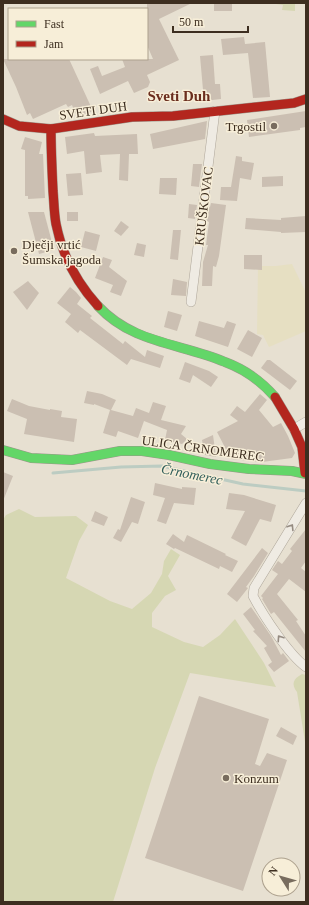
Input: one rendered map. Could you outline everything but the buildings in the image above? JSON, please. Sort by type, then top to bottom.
[{"type":"street","name":"SVETI DUH","points":[[3,119],[19,126],[30,128],[51,128],[132,117],[173,116],[294,103],[306,99]]},
{"type":"street","name":"KRUŠKOVAC","points":[[191,302],[215,111]]},
{"type":"street","points":[[51,128],[56,225],[67,258],[85,291],[117,323],[129,330],[152,339],[224,361],[234,365],[250,375],[275,396],[294,429],[302,447],[306,474]]},
{"type":"street","points":[[294,429],[306,422]]},
{"type":"street","name":"ULICA ČRNOMEREC","points":[[3,450],[32,458],[72,460],[120,451],[142,451],[218,465],[249,469],[292,471],[306,474]]},
{"type":"street","points":[[306,503],[254,588],[253,596],[286,646],[306,667]]},
{"type":"shaded area","points":[[292,264],[306,293],[306,331],[269,347],[263,335],[257,334],[258,266]]},
{"type":"green space","points":[[269,3],[295,3],[295,11],[282,10],[283,5]]},
{"type":"green space","points":[[19,509],[35,517],[76,516],[88,525],[79,541],[66,578],[110,601],[132,609],[151,593],[162,574],[164,561],[171,549],[180,555],[168,576],[176,590],[165,596],[152,613],[152,627],[184,642],[203,647],[220,635],[235,619],[264,663],[276,687],[190,673],[155,768],[113,902],[3,902],[3,520],[6,515]]},
{"type":"green space","points":[[302,674],[306,675],[306,748],[297,692],[294,687],[295,680]]},
{"type":"waterway","name":"Črnomerec","points":[[53,473],[121,467],[162,466],[243,484],[306,491]]},
{"type":"traffic: fast","points":[[98,306],[112,319],[126,328],[158,341],[208,356],[239,368],[258,381],[275,397]]},
{"type":"traffic: fast","points":[[3,450],[31,458],[72,460],[120,451],[142,451],[210,464],[249,469],[292,471],[306,474]]},
{"type":"traffic: jam","points":[[3,119],[19,126],[51,129],[132,117],[173,116],[294,103],[306,99]]},
{"type":"traffic: jam","points":[[51,129],[56,224],[62,246],[71,268],[83,288],[98,306]]},
{"type":"traffic: jam","points":[[275,397],[294,429],[302,447],[305,473]]},
{"type":"place","name":"Trgostil","points":[[274,126]]},
{"type":"place","name":"Dječji vrtić Šumska jagoda","points":[[14,251]]},
{"type":"place","name":"Konzum","points":[[226,778]]},
{"type":"district","name":"Sveti Duh","points":[[179,96]]}]
